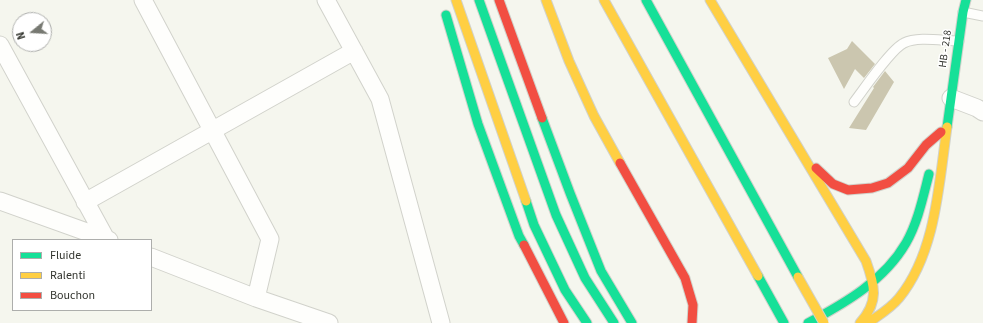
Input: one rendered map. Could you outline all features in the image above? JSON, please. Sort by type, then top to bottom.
[{"type":"main road","points":[[456,0],[534,226],[565,290],[587,323]]},
{"type":"main road","points":[[479,0],[556,215],[585,278],[614,323]]},
{"type":"main road","points":[[499,0],[567,186],[601,271],[632,323]]},
{"type":"main road","points":[[546,0],[569,61],[594,116],[686,278],[694,302],[694,315],[692,323]]},
{"type":"main road","points":[[604,0],[784,323]]},
{"type":"main road","points":[[646,0],[824,323]]},
{"type":"main road","points":[[710,0],[866,261],[874,282],[875,295],[866,317],[860,323]]},
{"type":"main road","name":"HB - 218","points":[[951,100],[966,0]]},
{"type":"main road","points":[[444,7],[478,124],[518,236],[564,323]]},
{"type":"main road","points":[[808,323],[833,310],[874,282],[889,266],[906,243],[918,213],[951,100]]},
{"type":"main road","points":[[868,323],[889,308],[907,288],[919,265],[935,212],[951,100]]},
{"type":"main road","points":[[794,140],[819,172],[833,184],[848,190],[872,188],[888,183],[908,168],[926,146],[942,132]]},
{"type":"street","points":[[143,0],[270,239],[256,298]]},
{"type":"street","points":[[326,0],[380,100],[441,323]]},
{"type":"street","points":[[0,46],[85,202],[107,239]]},
{"type":"street","points":[[85,202],[354,51]]},
{"type":"street","points":[[951,100],[981,108]]},
{"type":"street","points":[[0,201],[107,239]]},
{"type":"street","points":[[152,257],[256,298],[330,323]]},
{"type":"lane","points":[[963,12],[983,16]]},
{"type":"lane","points":[[854,102],[894,50],[904,43],[921,40],[959,41]]},
{"type":"building","points":[[852,41],[875,64],[864,78],[855,69],[844,89],[828,58],[847,49]]},
{"type":"building","points":[[885,71],[894,82],[866,130],[849,128],[874,88],[873,87]]},
{"type":"traffic: fast","points":[[479,0],[556,215],[585,278],[614,323]]},
{"type":"traffic: fast","points":[[646,0],[798,277]]},
{"type":"traffic: fast","points":[[947,127],[966,0]]},
{"type":"traffic: fast","points":[[446,15],[478,124],[519,236],[524,245]]},
{"type":"traffic: fast","points":[[542,118],[601,271],[632,323]]},
{"type":"traffic: fast","points":[[808,323],[863,290],[887,269],[897,257],[914,227],[929,174]]},
{"type":"traffic: fast","points":[[526,201],[534,225],[565,290],[587,323]]},
{"type":"traffic: fast","points":[[758,276],[784,323]]},
{"type":"traffic: slow","points":[[456,0],[526,201]]},
{"type":"traffic: slow","points":[[546,0],[569,61],[594,116],[620,163]]},
{"type":"traffic: slow","points":[[604,0],[758,276]]},
{"type":"traffic: slow","points":[[710,0],[866,261],[872,278],[874,294],[870,308],[860,323]]},
{"type":"traffic: slow","points":[[868,323],[896,302],[911,280],[921,260],[934,217],[947,127]]},
{"type":"traffic: slow","points":[[798,277],[824,323]]},
{"type":"traffic: jam","points":[[499,0],[542,118]]},
{"type":"traffic: jam","points":[[816,168],[833,184],[848,190],[872,188],[888,183],[908,168],[926,145],[941,132]]},
{"type":"traffic: jam","points":[[620,163],[685,278],[693,305],[692,323]]},
{"type":"traffic: jam","points":[[524,245],[564,323]]}]
